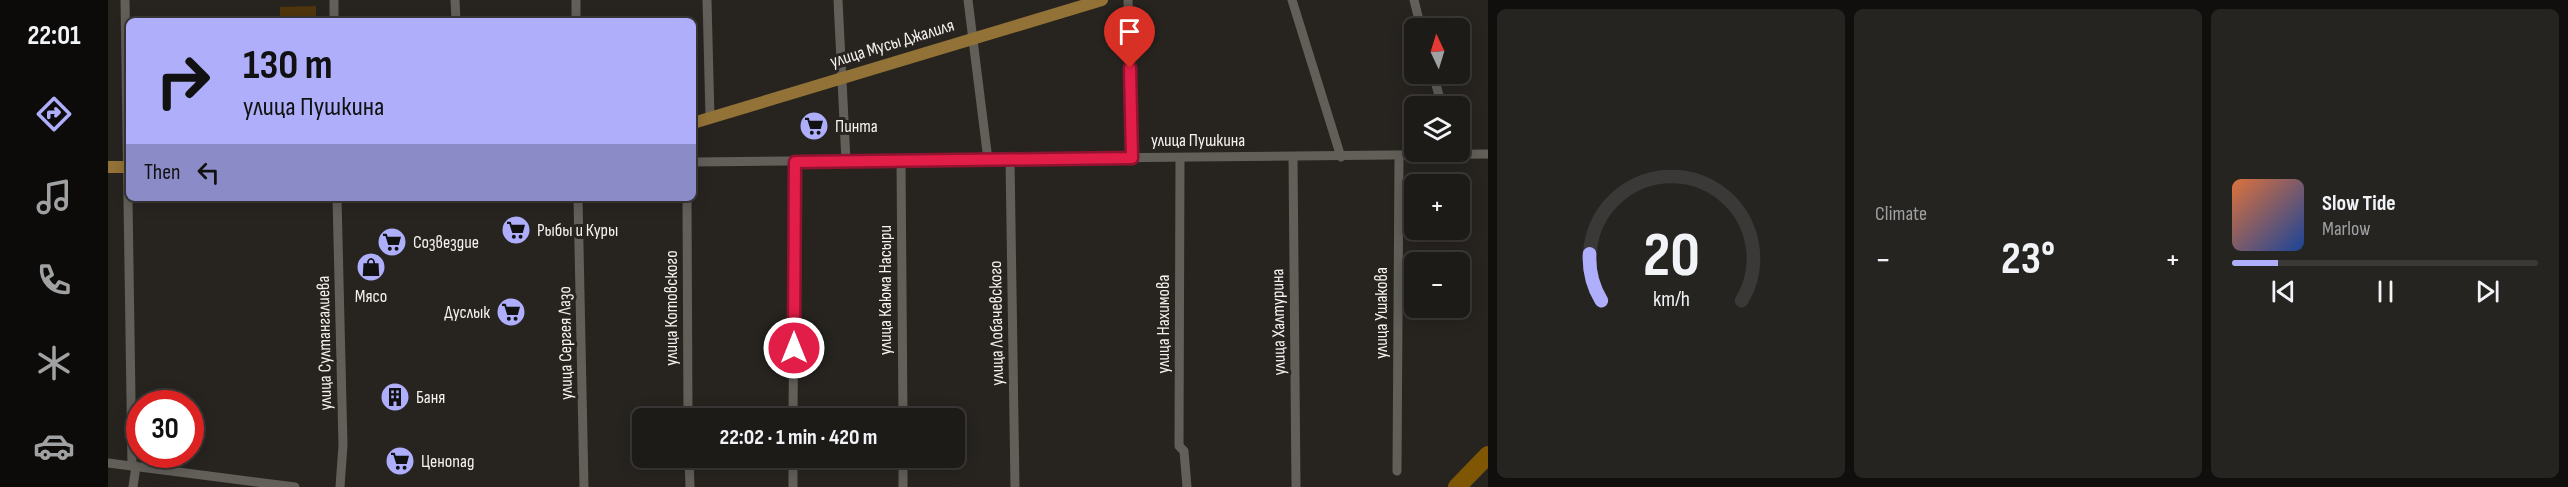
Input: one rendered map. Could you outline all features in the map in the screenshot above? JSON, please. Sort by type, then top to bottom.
[{"type":"main road","name":"улица Мусы Джалиля","points":[[696,122],[1102,0]]},
{"type":"main road","points":[[108,167],[126,167]]},
{"type":"street","points":[[125,0],[126,56]]},
{"type":"street","points":[[334,0],[334,18]]},
{"type":"street","points":[[455,0],[456,18]]},
{"type":"street","points":[[576,0],[576,18]]},
{"type":"street","points":[[707,0],[710,118]]},
{"type":"street","points":[[838,0],[846,161]]},
{"type":"street","points":[[968,0],[988,160]]},
{"type":"street","points":[[1128,0],[1132,158]]},
{"type":"street","points":[[1292,0],[1341,157]]},
{"type":"street","points":[[1414,0],[1418,18]]},
{"type":"street","name":"улица Пушкина","points":[[1470,153],[1488,154]]},
{"type":"street","name":"улица Ушакова","points":[[1397,471],[1398,156]]},
{"type":"street","name":"улица Пушкина","points":[[696,162],[1404,156]]},
{"type":"street","name":"улица Халтурина","points":[[1293,157],[1296,487]]},
{"type":"street","name":"улица Нахимова","points":[[1180,158],[1179,446],[1184,451],[1187,487]]},
{"type":"street","name":"улица Лобачевского","points":[[1010,159],[1015,487]]},
{"type":"street","name":"улица Каюма Насыри","points":[[901,160],[903,408]]},
{"type":"street","points":[[793,408],[795,162]]},
{"type":"street","points":[[129,201],[132,390]]},
{"type":"street","name":"улица Султангалиева","points":[[337,201],[343,445],[340,487]]},
{"type":"street","name":"улица Сергея Лазо","points":[[578,201],[584,487]]},
{"type":"street","name":"улица Котовского","points":[[687,201],[688,408]]},
{"type":"street","points":[[108,463],[126,465]]},
{"type":"street","points":[[133,487],[134,468]]},
{"type":"street","points":[[149,468],[295,487]]},
{"type":"street","points":[[689,468],[690,487]]},
{"type":"street","points":[[793,468],[793,487]]},
{"type":"street","points":[[903,468],[903,487]]},
{"type":"shaded area","points":[[316,6],[316,18],[280,18],[280,7]]},
{"type":"waterway","points":[[1457,487],[1488,455]]},
{"type":"place","name":"Пинта","points":[[814,126]]},
{"type":"place","name":"Рыбы и Куры","points":[[516,230]]},
{"type":"place","name":"Созвездие","points":[[392,242]]},
{"type":"place","name":"Мясо","points":[[371,267]]},
{"type":"place","name":"Дуслык","points":[[511,312]]},
{"type":"place","name":"Баня","points":[[395,397]]},
{"type":"place","name":"Ценопад","points":[[400,461]]},
{"type":"route","points":[[794,348],[795,162],[1132,158],[1130,68]]}]
